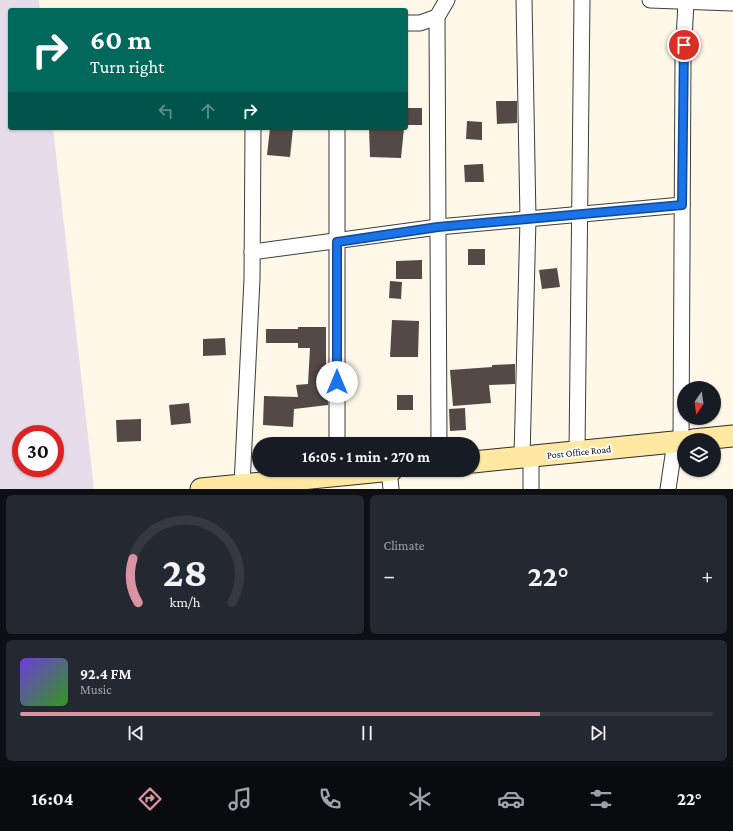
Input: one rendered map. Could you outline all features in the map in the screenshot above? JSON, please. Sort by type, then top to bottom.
[{"type":"street","points":[[439,437],[437,17],[447,0]]},
{"type":"street","points":[[524,0],[528,219],[526,457],[531,489]]},
{"type":"street","points":[[577,452],[582,0]]},
{"type":"street","points":[[650,0],[733,3]]},
{"type":"street","points":[[683,433],[683,60],[686,2]]},
{"type":"street","points":[[408,23],[420,23],[437,17]]},
{"type":"street","points":[[242,485],[252,278],[254,130]]},
{"type":"street","points":[[337,130],[337,437]]},
{"type":"street","points":[[252,252],[337,242],[438,227],[682,205]]},
{"type":"street","name":"Post Office Road","points":[[721,437],[733,436]]},
{"type":"street","name":"Post Office Road","points":[[480,461],[677,442]]},
{"type":"street","points":[[668,489],[677,460]]},
{"type":"street","points":[[201,489],[242,485],[281,485],[318,477]]},
{"type":"street","points":[[390,477],[391,489]]},
{"type":"shaded area","points":[[0,0],[39,0],[40,8],[8,8],[8,130],[53,130],[94,489],[0,489]]},
{"type":"building","points":[[496,101],[517,101],[517,123],[497,124]]},
{"type":"building","points":[[408,108],[422,108],[422,125],[408,125]]},
{"type":"building","points":[[467,121],[482,122],[482,140],[466,139]]},
{"type":"building","points":[[270,130],[293,130],[290,157],[267,155]]},
{"type":"building","points":[[369,130],[404,130],[401,158],[370,157]]},
{"type":"building","points":[[483,164],[484,182],[465,182],[464,165]]},
{"type":"building","points":[[468,249],[485,249],[485,265],[468,265]]},
{"type":"building","points":[[422,260],[422,279],[396,279],[396,261]]},
{"type":"building","points":[[557,268],[560,287],[542,289],[539,270]]},
{"type":"building","points":[[390,281],[402,282],[401,299],[389,298]]},
{"type":"building","points":[[392,320],[419,321],[418,357],[390,357]]},
{"type":"building","points":[[298,327],[326,327],[325,382],[328,382],[328,405],[294,409],[293,427],[263,425],[264,396],[298,397],[296,385],[308,384],[310,348],[298,348],[298,343],[266,343],[266,329],[298,329]]},
{"type":"building","points":[[225,338],[226,355],[203,356],[203,339]]},
{"type":"building","points":[[515,364],[515,384],[489,385],[491,403],[453,406],[450,370]]},
{"type":"building","points":[[397,395],[413,395],[413,410],[397,410]]},
{"type":"building","points":[[189,403],[191,423],[171,425],[169,405]]},
{"type":"building","points":[[465,408],[466,430],[450,431],[449,409]]},
{"type":"building","points":[[141,419],[141,441],[117,442],[116,420]]},
{"type":"route","points":[[337,382],[337,242],[438,227],[682,205],[684,45]]}]
